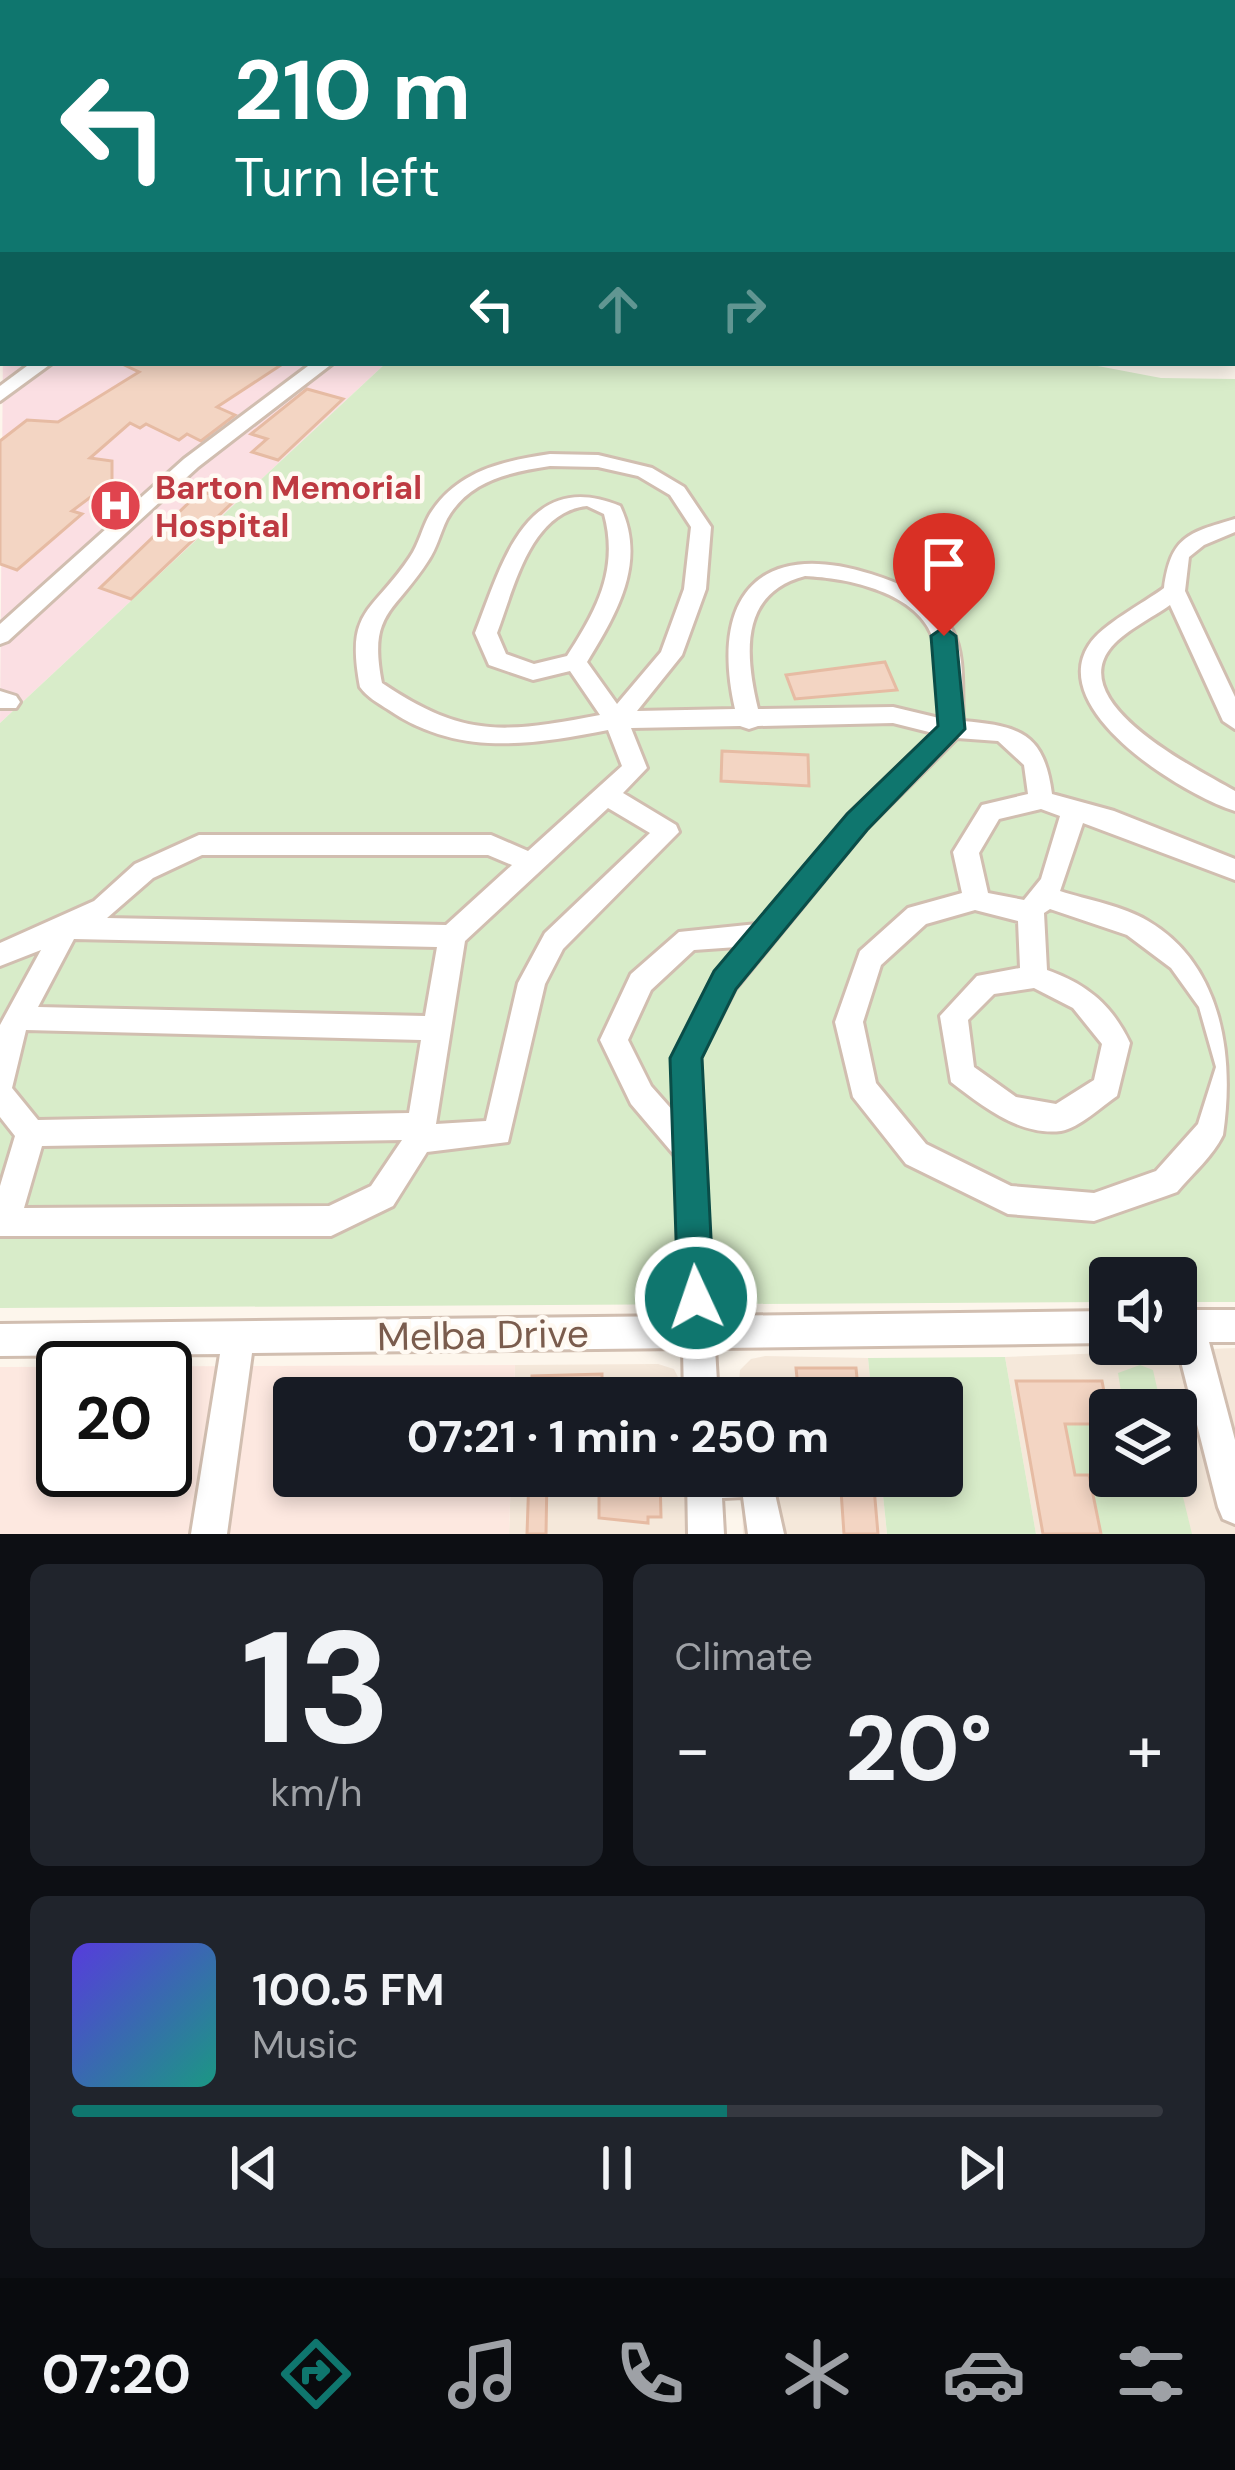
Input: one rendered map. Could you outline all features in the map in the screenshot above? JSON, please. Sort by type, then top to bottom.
[{"type":"street","points":[[0,394],[39,366]]},
{"type":"street","points":[[0,636],[190,464],[320,366]]},
{"type":"street","points":[[616,720],[671,655],[695,590],[700,527],[677,491],[645,472],[598,461],[550,460],[500,467],[455,492],[420,558],[378,602],[361,645],[371,687],[417,718],[470,736],[533,736],[616,720],[893,716],[1004,734],[1036,761],[1041,800]]},
{"type":"street","points":[[589,500],[614,510],[622,535],[616,597],[575,662],[533,672],[496,658],[486,633],[502,590],[543,515],[567,502],[589,500]]},
{"type":"street","points":[[1235,525],[1197,540],[1179,555],[1174,591],[1235,721]]},
{"type":"street","points":[[749,721],[740,691],[739,625],[764,582],[805,564],[856,574],[911,596],[944,636],[952,729]]},
{"type":"street","points":[[1174,591],[1098,646],[1091,674],[1099,706],[1132,741],[1235,802]]},
{"type":"street","points":[[31,1133],[4,1223],[331,1221],[382,1196],[420,1133],[452,936],[634,767],[616,720],[575,662]]},
{"type":"street","points":[[700,1377],[686,1058],[725,980],[857,822],[952,729]]},
{"type":"street","points":[[31,1133],[498,1132],[532,983],[554,940],[667,832],[605,794]]},
{"type":"street","points":[[976,899],[966,852],[991,812],[1041,800],[1105,818],[1235,870]]},
{"type":"street","points":[[1034,976],[1038,903],[1073,811]]},
{"type":"street","points":[[0,955],[104,908],[144,871],[200,845],[491,845],[530,863]]},
{"type":"street","points":[[976,899],[1010,910],[1038,903],[1136,927],[1180,960],[1212,1003],[1230,1067],[1210,1131],[1166,1182],[1094,1207],[1008,1200],[916,1154],[863,1088],[849,1022],[869,959],[917,916],[976,899]]},
{"type":"street","points":[[66,928],[452,936]]},
{"type":"street","points":[[0,1082],[9,1030],[66,928]]},
{"type":"street","points":[[690,1152],[640,1095],[614,1040],[641,982],[688,940],[764,934]]},
{"type":"street","points":[[1034,976],[1065,987],[1096,1009],[1116,1043],[1107,1087],[1059,1118],[1009,1109],[961,1073],[954,1016],[988,984],[1034,976]]},
{"type":"street","points":[[9,1030],[437,1028]]},
{"type":"street","points":[[0,1095],[31,1133]]},
{"type":"street","points":[[1197,1326],[1235,1326]]},
{"type":"street","name":"Melba Drive","points":[[0,1340],[1089,1327]]},
{"type":"street","points":[[209,1534],[238,1340]]},
{"type":"street","points":[[1194,1365],[1235,1507]]},
{"type":"street","points":[[705,1497],[706,1534]]},
{"type":"street","points":[[760,1497],[766,1534]]},
{"type":"shaded area","name":"Barton Memorial Hospital","points":[[3,366],[383,366],[0,723]]},
{"type":"shaded area","points":[[1235,1348],[1235,1534],[1036,1534],[1005,1357],[1089,1354],[1089,1365],[1197,1365],[1197,1349]]},
{"type":"shaded area","points":[[868,1358],[870,1377],[740,1377],[751,1359]]},
{"type":"shaded area","points":[[658,1364],[674,1369],[678,1377],[515,1377],[515,1365]]},
{"type":"shaded area","points":[[515,1365],[515,1377],[273,1377],[273,1497],[510,1497],[509,1534],[0,1534],[0,1367],[36,1367],[36,1497],[192,1497],[192,1366]]},
{"type":"shaded area","points":[[510,1497],[690,1497],[691,1534],[509,1534]]},
{"type":"shaded area","points":[[742,1497],[883,1497],[887,1534],[743,1534]]},
{"type":"green space","points":[[383,366],[1098,366],[1161,378],[1235,379],[1235,1302],[1197,1302],[1197,1257],[1089,1257],[1089,1302],[0,1308],[0,723]]},
{"type":"green space","points":[[1005,1357],[1036,1534],[887,1534],[883,1497],[963,1497],[963,1377],[870,1377],[868,1358]]},
{"type":"green space","points":[[1140,1365],[1153,1370],[1157,1389],[1121,1389],[1118,1373]]},
{"type":"green space","points":[[1065,1424],[1089,1424],[1089,1475],[1075,1475]]},
{"type":"green space","points":[[1093,1497],[1183,1497],[1192,1534],[1101,1534]]},
{"type":"building","points":[[126,366],[279,366],[217,407],[235,415],[201,441],[187,434],[179,440],[146,424],[140,428],[130,423],[90,458],[112,461],[112,481],[72,511],[82,514],[17,570],[0,564],[0,441],[27,420],[58,422],[139,372]]},
{"type":"building","points":[[307,389],[343,399],[278,460],[252,452],[267,439],[251,434]]},
{"type":"building","points":[[201,491],[233,502],[131,599],[100,588]]},
{"type":"building","points":[[885,662],[897,690],[795,699],[786,675]]},
{"type":"building","points":[[722,751],[808,755],[809,786],[721,781]]},
{"type":"building","points":[[796,1368],[856,1368],[857,1377],[797,1377]]},
{"type":"building","points":[[602,1374],[602,1377],[532,1376]]},
{"type":"building","points":[[1016,1381],[1102,1381],[1103,1389],[1089,1389],[1089,1424],[1065,1424],[1075,1475],[1089,1475],[1089,1497],[1093,1497],[1101,1534],[1043,1534]]},
{"type":"building","points":[[528,1497],[547,1497],[546,1534],[527,1534]]},
{"type":"building","points":[[599,1497],[661,1497],[661,1517],[648,1517],[648,1523],[599,1518]]},
{"type":"building","points":[[841,1497],[875,1497],[878,1534],[844,1534]]},
{"type":"place","name":"Barton Memorial Hospital","points":[[116,506]]},
{"type":"route","points":[[696,1298],[686,1058],[725,980],[857,822],[952,729],[944,636]]}]
